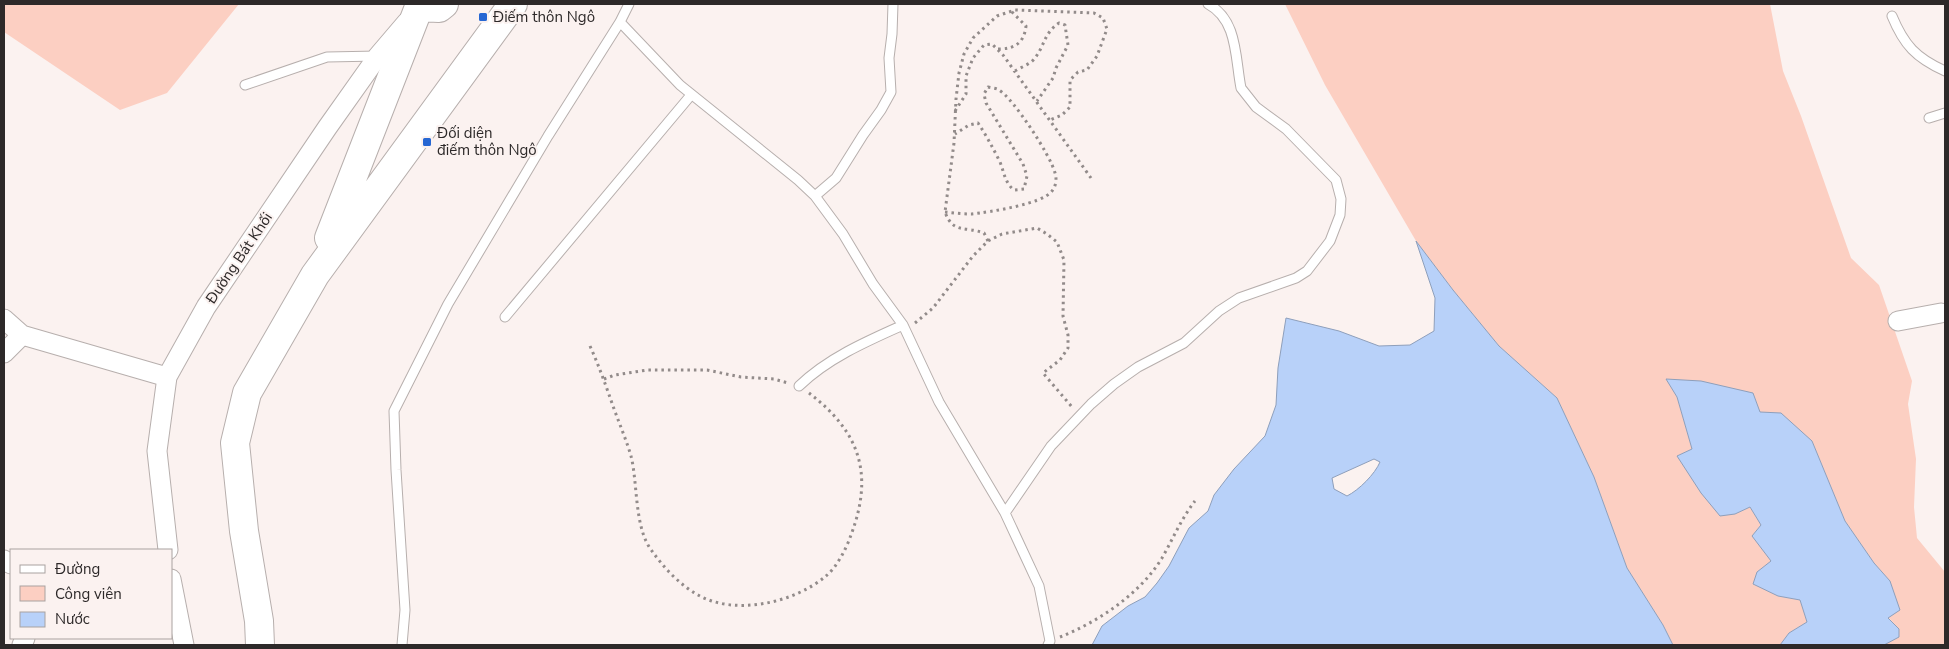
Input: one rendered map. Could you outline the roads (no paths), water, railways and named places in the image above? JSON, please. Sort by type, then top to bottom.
[{"type":"main road","points":[[260,645],[259,621],[244,531],[235,443],[247,393],[315,275],[513,4]]},
{"type":"main road","points":[[315,275],[425,5]]},
{"type":"street","name":"Đường Bát Khối","points":[[168,549],[157,452],[167,377],[206,307],[327,128],[378,56],[425,5]]},
{"type":"street","points":[[1898,321],[1943,313]]},
{"type":"street","points":[[4,319],[22,335],[167,377]]},
{"type":"street","points":[[4,353],[22,335]]},
{"type":"street","points":[[172,585],[184,645]]},
{"type":"lane","points":[[402,645],[405,610],[394,411],[448,304],[548,136],[620,22],[629,4]]},
{"type":"lane","points":[[816,196],[836,178],[891,92],[889,58],[893,4]]},
{"type":"lane","points":[[1005,513],[1051,446],[1080,415],[1114,384],[1138,367],[1184,343],[1219,311],[1239,298],[1296,278],[1307,270],[1330,241],[1340,216],[1341,199],[1336,180],[1286,128],[1256,107],[1241,88],[1231,29],[1226,18],[1216,8],[1208,4]]},
{"type":"lane","points":[[1892,16],[1904,41],[1916,54],[1945,71]]},
{"type":"lane","points":[[620,22],[691,95],[816,196],[843,234],[873,284],[903,325],[939,402],[1005,513],[1039,586],[1049,643]]},
{"type":"lane","points":[[245,85],[327,57],[378,56]]},
{"type":"lane","points":[[504,317],[691,95]]},
{"type":"lane","points":[[1930,118],[1945,113]]},
{"type":"lane","points":[[799,386],[825,365],[859,345],[903,325]]},
{"type":"water","points":[[1416,241],[1499,346],[1557,398],[1594,477],[1627,568],[1663,625],[1673,645],[1092,645],[1102,626],[1128,606],[1145,597],[1157,583],[1169,566],[1189,528],[1208,511],[1214,495],[1234,469],[1265,436],[1276,405],[1278,368],[1286,318],[1339,331],[1379,346],[1410,345],[1434,331],[1435,298]],"holes":[[[1374,459],[1380,462],[1371,476],[1347,496],[1334,489],[1332,478]]]},
{"type":"water","points":[[1666,379],[1701,381],[1753,393],[1760,412],[1781,413],[1812,441],[1845,521],[1874,563],[1890,581],[1900,610],[1888,618],[1899,629],[1899,637],[1884,645],[1780,645],[1789,633],[1807,622],[1800,600],[1778,596],[1753,584],[1757,572],[1771,561],[1752,536],[1761,525],[1750,507],[1735,514],[1720,516],[1701,493],[1677,456],[1692,449],[1677,397]]},
{"type":"place","name":"Điếm thôn Ngô","points":[[483,17]]},
{"type":"place","name":"Đối diện điếm thôn Ngô","points":[[427,142]]}]
